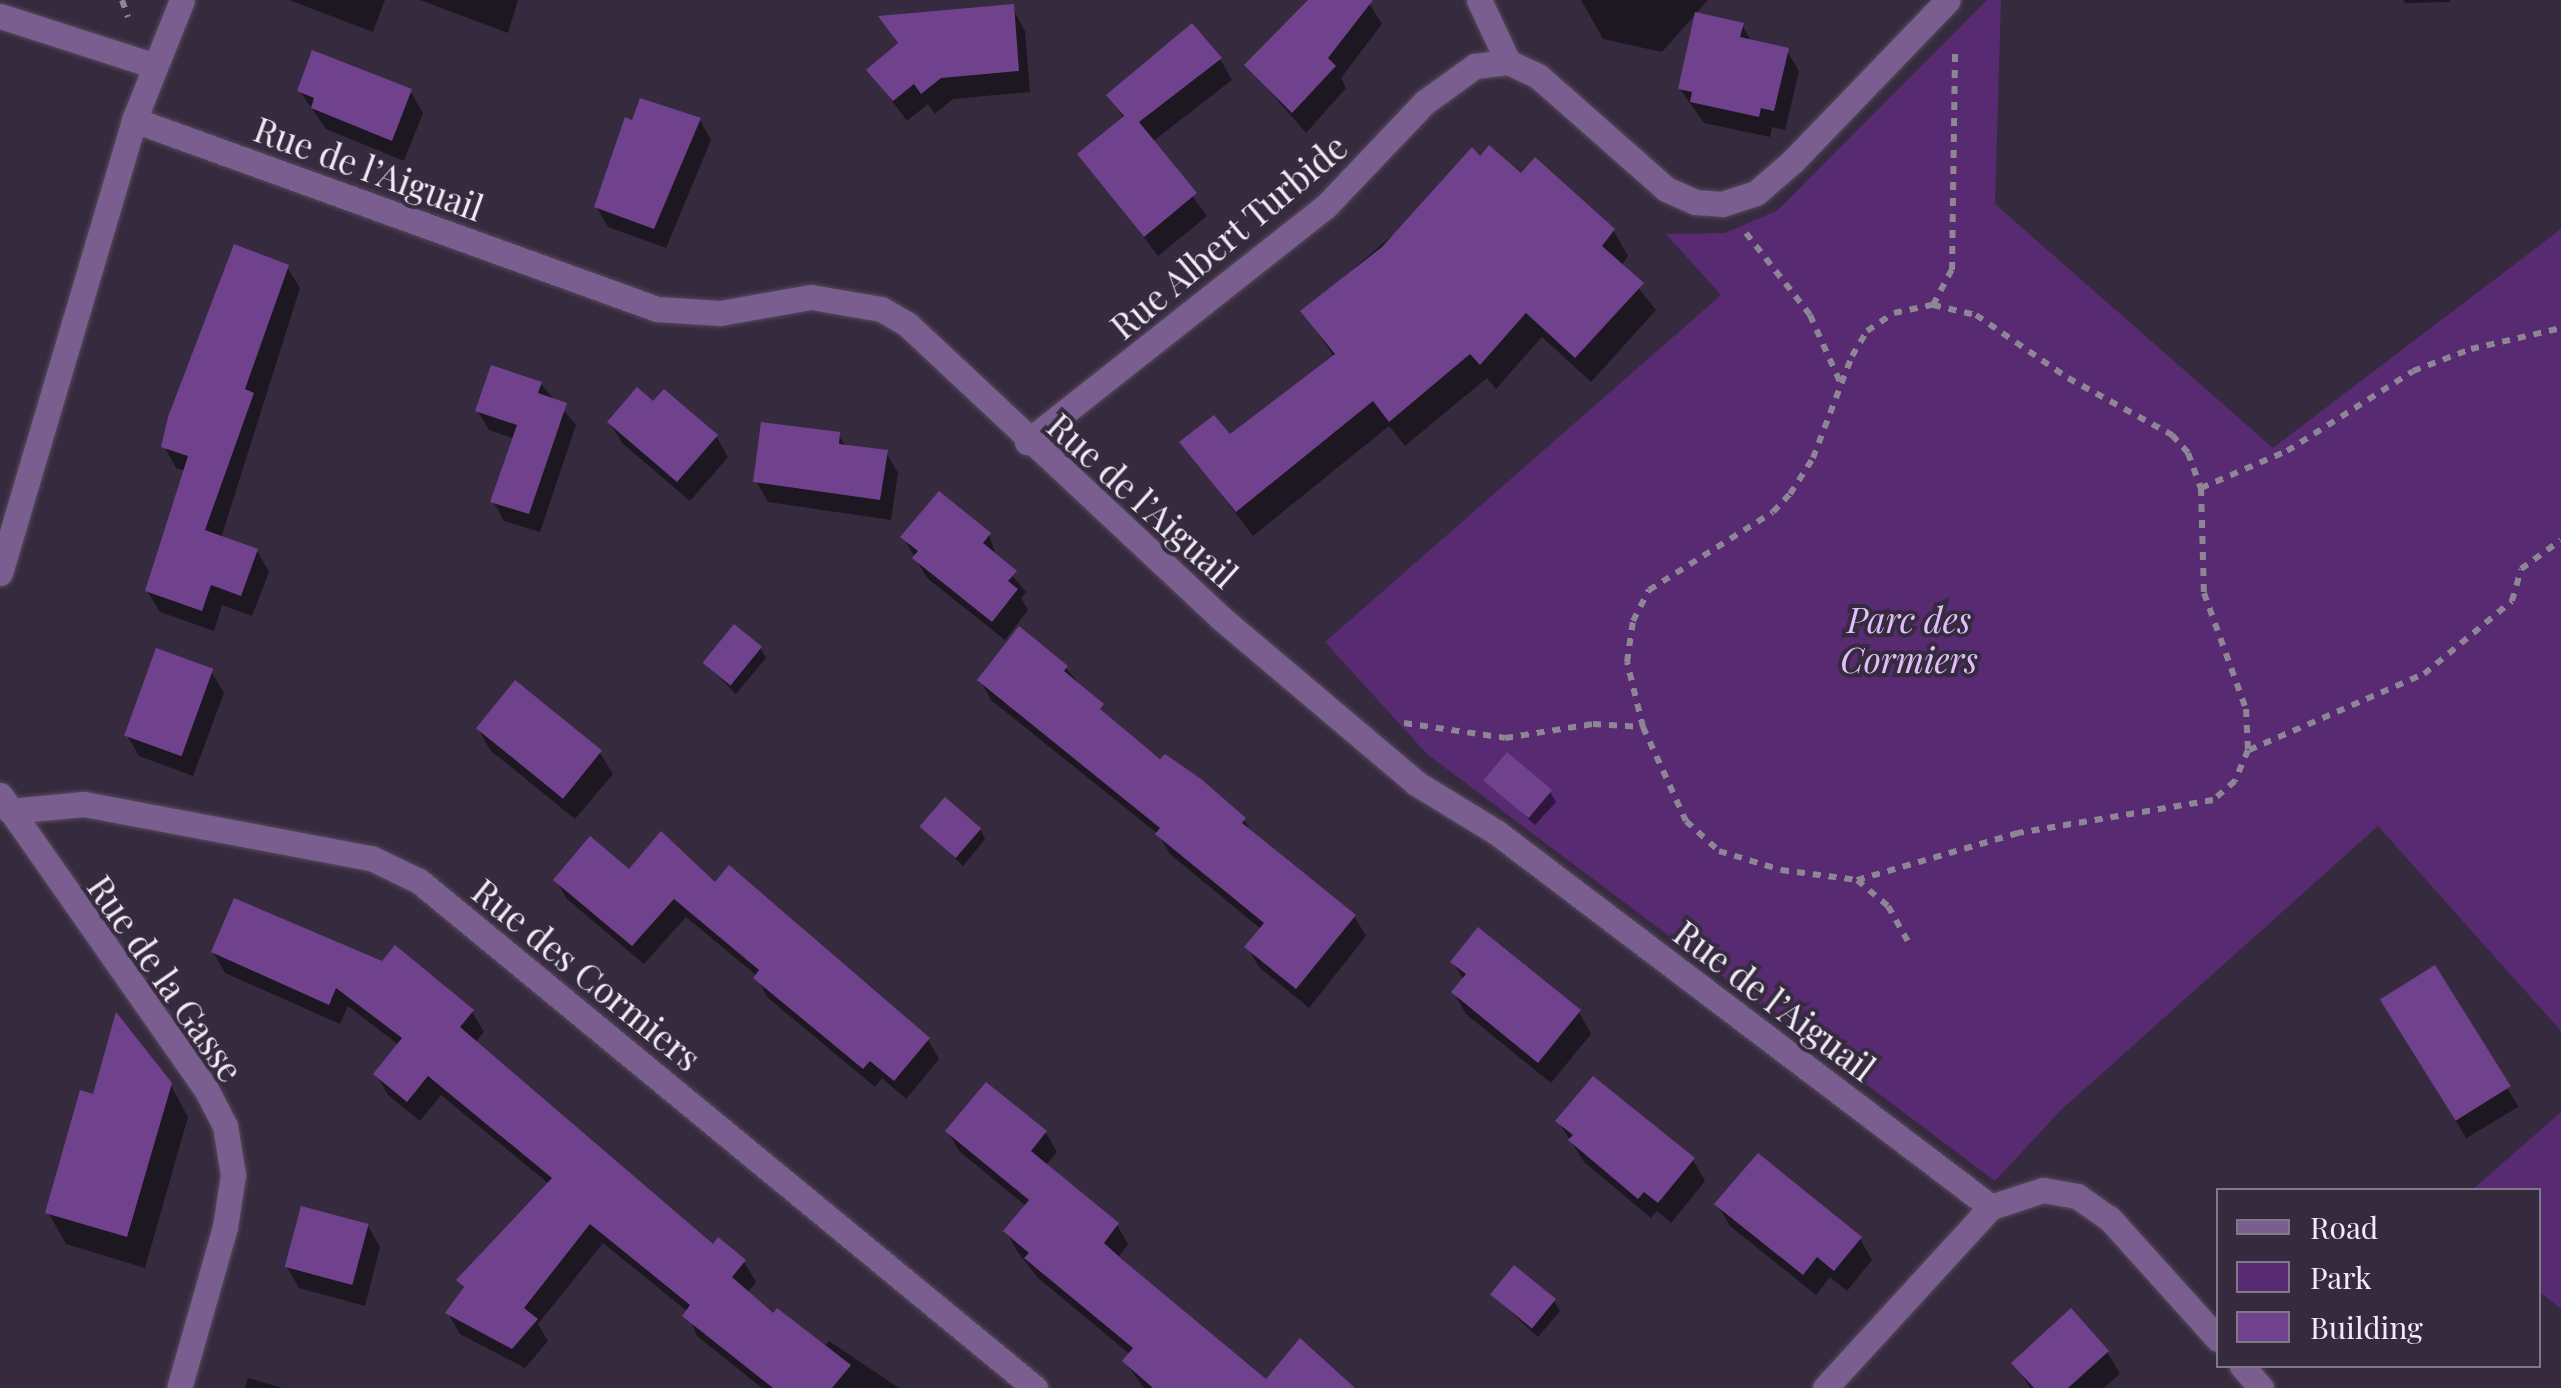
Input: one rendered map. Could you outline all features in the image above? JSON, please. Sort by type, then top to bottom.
[{"type":"street","points":[[0,574],[134,120],[182,0]]},
{"type":"street","points":[[1479,0],[1508,62],[1562,94],[1666,189],[1696,202],[1722,204],[1756,194],[1948,0]]},
{"type":"street","points":[[0,16],[153,65]]},
{"type":"street","name":"Rue Albert Turbide","points":[[1027,442],[1325,208],[1449,81],[1475,66],[1508,62]]},
{"type":"street","name":"Rue de l’Aiguail","points":[[134,120],[657,310],[720,313],[810,297],[882,309],[907,324],[1027,442],[1329,711],[1416,783],[1496,832],[1991,1207]]},
{"type":"street","name":"Rue de la Gasse","points":[[5,803],[206,1089],[225,1126],[233,1175],[225,1227],[179,1388]]},
{"type":"street","name":"Rue des Cormiers","points":[[5,803],[84,804],[371,858],[419,881],[1035,1388]]},
{"type":"street","points":[[1824,1388],[1991,1207],[2043,1190],[2077,1196],[2133,1240],[2216,1336]]},
{"type":"street","points":[[2244,1368],[2261,1388]]},
{"type":"path","points":[[1933,305],[1952,270],[1956,31]]},
{"type":"path","points":[[1722,204],[1810,315],[1840,383]]},
{"type":"path","points":[[1933,305],[1976,315],[2068,378],[2172,435],[2188,453],[2201,488],[2204,593],[2235,668],[2248,750],[2235,782],[2212,800],[2018,833],[1857,880],[1781,870],[1719,850],[1686,821],[1643,726],[1627,662],[1633,621],[1649,590],[1790,494],[1813,458],[1840,383],[1868,330],[1894,312],[1933,305]]},
{"type":"path","points":[[2201,488],[2287,451],[2413,372],[2471,349],[2561,328]]},
{"type":"path","points":[[2248,750],[2424,674],[2512,601],[2521,569],[2561,540]]},
{"type":"path","points":[[1329,711],[1504,738],[1593,724],[1643,726]]},
{"type":"path","points":[[1857,880],[1888,906],[1910,946]]},
{"type":"green space","name":"Parc des Cormiers","points":[[1987,0],[2001,0],[1995,204],[2273,448],[2561,229],[2561,1031],[2378,826],[2060,1111],[1995,1181],[1427,754],[1325,642],[1721,295],[1666,234],[1725,233],[1778,210]]},
{"type":"green space","points":[[2561,1112],[2561,1309],[2541,1293],[2541,1188],[2474,1188]]},
{"type":"building","points":[[1308,0],[1373,0],[1328,58],[1336,66],[1292,113],[1244,65]]},
{"type":"building","points":[[1014,4],[1019,71],[941,78],[921,94],[914,84],[893,101],[866,70],[898,43],[878,16]]},
{"type":"building","points":[[1695,12],[1744,23],[1740,37],[1789,48],[1774,111],[1761,108],[1759,117],[1690,102],[1692,92],[1678,89]]},
{"type":"building","points":[[1192,23],[1222,58],[1139,122],[1197,193],[1144,237],[1077,154],[1124,116],[1106,95]]},
{"type":"building","points":[[312,50],[412,89],[392,141],[311,108],[314,98],[297,91]]},
{"type":"building","points":[[640,98],[701,118],[654,229],[594,207],[625,117],[632,120]]},
{"type":"building","points":[[1489,145],[1521,173],[1535,157],[1615,229],[1602,246],[1644,283],[1575,358],[1526,313],[1480,365],[1470,354],[1389,422],[1373,401],[1236,512],[1179,442],[1214,415],[1230,434],[1335,354],[1300,311],[1382,247],[1472,147],[1480,156]]},
{"type":"building","points":[[234,244],[289,265],[245,389],[254,393],[205,530],[258,549],[241,596],[211,585],[202,611],[145,591],[188,456],[161,447],[168,417]]},
{"type":"building","points":[[491,365],[542,382],[538,393],[567,403],[529,514],[490,502],[517,425],[475,411]]},
{"type":"building","points":[[637,387],[653,401],[664,389],[718,435],[677,482],[607,422]]},
{"type":"building","points":[[761,422],[840,432],[839,444],[888,450],[880,500],[753,482]]},
{"type":"building","points":[[939,491],[991,533],[983,543],[1017,571],[1008,581],[1018,589],[992,622],[912,558],[918,551],[900,537]]},
{"type":"building","points":[[734,624],[762,647],[731,686],[703,663]]},
{"type":"building","points":[[1019,626],[1068,666],[1064,671],[1104,704],[1100,709],[1160,759],[1165,754],[1201,779],[1246,818],[1242,823],[1356,915],[1296,989],[1244,947],[1264,923],[1155,834],[1160,828],[977,680]]},
{"type":"building","points":[[156,648],[213,669],[182,756],[124,735]]},
{"type":"building","points":[[515,680],[602,750],[563,799],[476,728]]},
{"type":"building","points":[[1507,752],[1552,790],[1528,818],[1483,780]]},
{"type":"building","points":[[945,797],[981,828],[956,858],[919,826]]},
{"type":"building","points":[[661,831],[715,882],[729,865],[930,1038],[894,1081],[870,1061],[863,1069],[753,978],[759,970],[674,899],[632,946],[553,880],[590,836],[629,869]]},
{"type":"building","points":[[234,898],[382,961],[395,945],[474,1010],[460,1027],[713,1244],[718,1237],[746,1260],[732,1277],[773,1313],[777,1308],[851,1365],[832,1388],[773,1388],[682,1316],[690,1305],[590,1224],[524,1308],[538,1319],[512,1349],[445,1313],[464,1287],[456,1280],[552,1178],[428,1076],[407,1102],[373,1074],[402,1038],[336,988],[329,1005],[211,952]]},
{"type":"building","points":[[1478,927],[1581,1010],[1538,1063],[1451,992],[1466,974],[1450,962]]},
{"type":"building","points":[[2435,965],[2511,1086],[2456,1121],[2380,999]]},
{"type":"building","points":[[116,1012],[172,1083],[127,1237],[45,1213],[80,1090],[93,1094]]},
{"type":"building","points":[[1593,1076],[1695,1158],[1658,1203],[1644,1192],[1638,1199],[1568,1140],[1573,1135],[1555,1121]]},
{"type":"building","points":[[986,1082],[1047,1131],[1031,1151],[1119,1223],[1104,1243],[1266,1379],[1300,1338],[1355,1388],[1153,1388],[1122,1361],[1133,1348],[1024,1258],[1029,1253],[1003,1231],[1029,1200],[945,1131]]},
{"type":"building","points":[[1758,1153],[1862,1237],[1834,1271],[1817,1257],[1803,1275],[1714,1204]]},
{"type":"building","points":[[301,1206],[369,1224],[352,1285],[285,1267]]},
{"type":"building","points":[[1514,1265],[1556,1299],[1532,1329],[1490,1295]]},
{"type":"building","points":[[2071,1308],[2109,1351],[2068,1388],[2034,1388],[2011,1363]]}]
